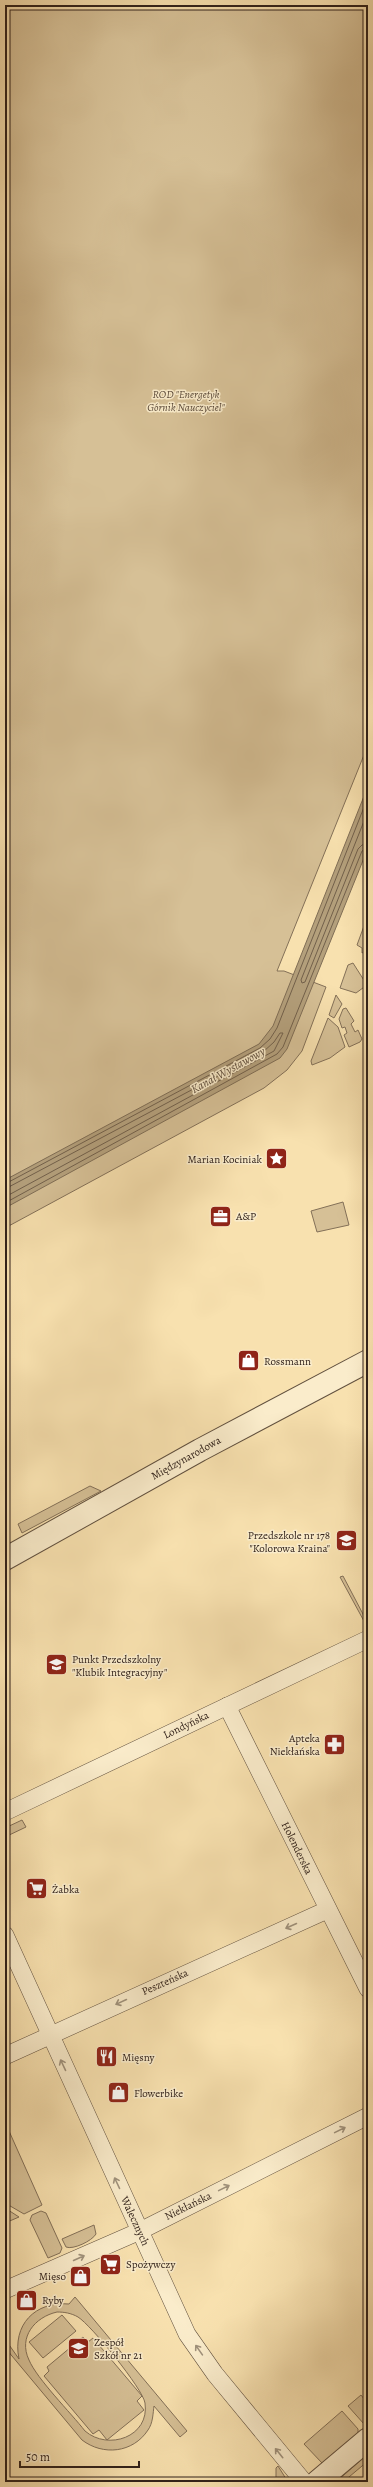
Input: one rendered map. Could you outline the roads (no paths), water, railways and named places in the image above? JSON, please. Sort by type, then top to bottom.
[{"type":"street","name":"Międzynarodowa","points":[[5,1559],[200,1450],[368,1361]]},
{"type":"street","name":"Londyńska","points":[[5,1812],[368,1639]]},
{"type":"street","name":"Holenderska","points":[[227,1706],[327,1910],[368,1989]]},
{"type":"street","name":"Peszteńska","points":[[5,2056],[327,1910]]},
{"type":"street","name":"Walecznych","points":[[5,1935],[49,2035],[187,2334],[215,2374],[304,2482]]},
{"type":"street","name":"Niekłańska","points":[[5,2290],[140,2231],[368,2116]]},
{"type":"street","points":[[317,2482],[368,2439]]},
{"type":"water","name":"Kanał Wystawowy","points":[[368,786],[368,848],[287,1049],[280,1058],[5,1208],[5,1180],[259,1044],[273,1026]]},
{"type":"place","name":"Marian Kociniak","points":[[277,1159]]},
{"type":"place","name":"A&P","points":[[221,1216]]},
{"type":"place","name":"Rossmann","points":[[248,1361]]},
{"type":"place","name":"Przedszkole nr 178 \"Kolorowa Kraina\"","points":[[346,1541]]},
{"type":"place","name":"Punkt Przedszkolny \"Klubik Integracyjny\"","points":[[56,1665]]},
{"type":"place","name":"Apteka Niekłańska","points":[[335,1744]]},
{"type":"place","name":"Żabka","points":[[37,1889]]},
{"type":"place","name":"Mięsny","points":[[106,2057]]},
{"type":"place","name":"Flowerbike","points":[[119,2093]]},
{"type":"place","name":"Spożywczy","points":[[111,2264]]},
{"type":"place","name":"Mięso","points":[[81,2276]]},
{"type":"place","name":"Ryby","points":[[27,2300]]},
{"type":"place","name":"Zespół Szkół nr 21","points":[[79,2348]]},
{"type":"park label","name":"ROD \"Energetyk Górnik Nauczyciel\"","points":[[186,400]]}]
